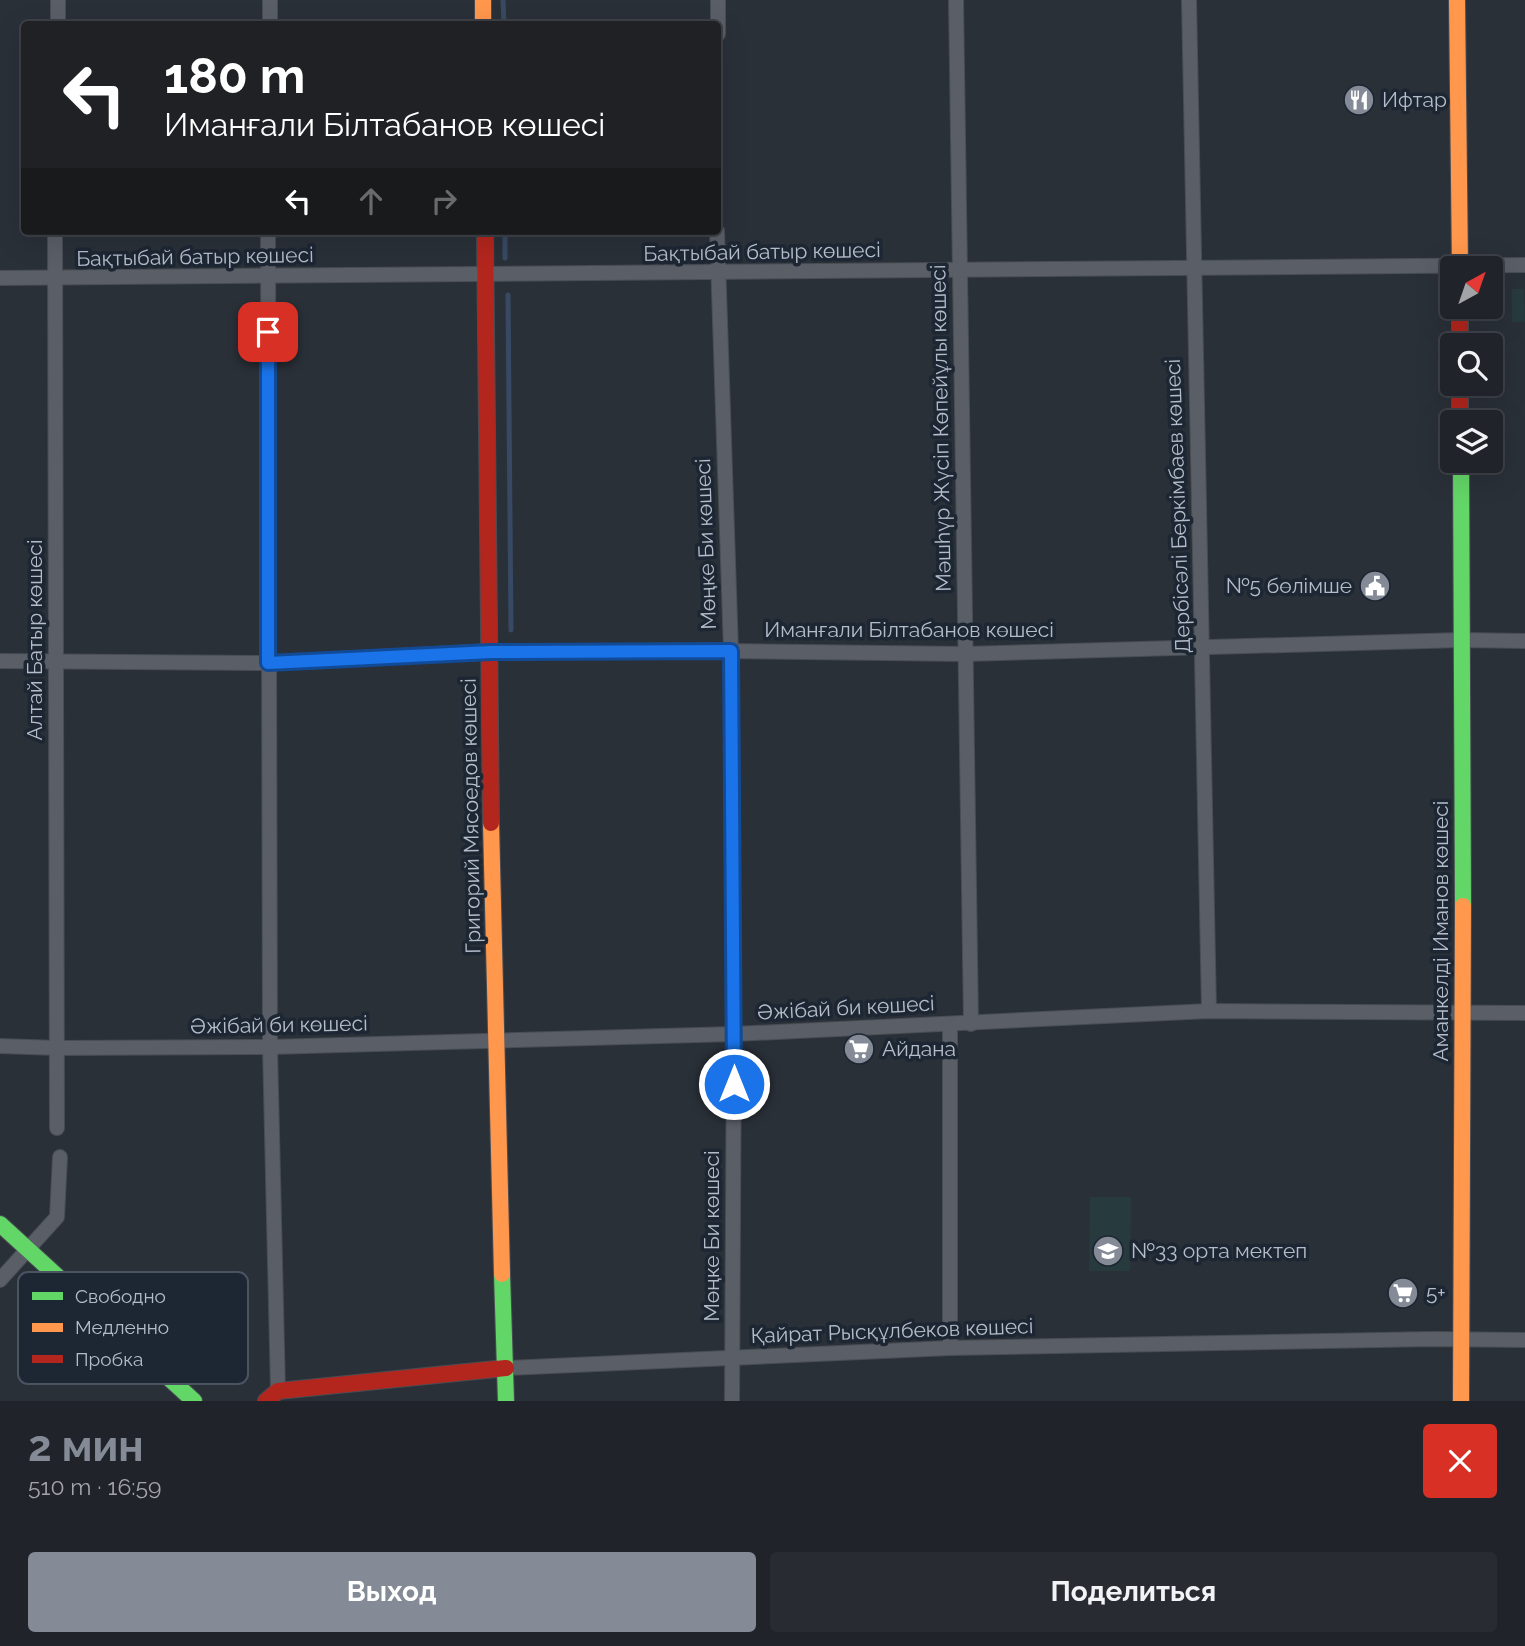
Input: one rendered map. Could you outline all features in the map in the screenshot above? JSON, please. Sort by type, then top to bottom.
[{"type":"main road","points":[[483,0],[484,21]]},
{"type":"main road","points":[[1457,0],[1460,256]]},
{"type":"main road","name":"Григорий Мясоедов көшесі","points":[[485,235],[491,652],[491,890],[506,1401]]},
{"type":"main road","name":"Аманкелді Иманов көшесі","points":[[1461,473],[1461,1401]]},
{"type":"main road","points":[[0,1223],[55,1272]]},
{"type":"main road","name":"Қайрат Рысқұлбеков көшесі","points":[[272,1396],[506,1368]]},
{"type":"main road","points":[[176,1384],[194,1401]]},
{"type":"street","points":[[58,0],[58,21]]},
{"type":"street","points":[[270,0],[270,21]]},
{"type":"street","points":[[718,0],[718,21]]},
{"type":"street","name":"Мәшһүр Жүсіп Көпейұлы көшесі","points":[[956,0],[971,1024]]},
{"type":"street","name":"Дербісәлі Беркімбаев көшесі","points":[[1189,0],[1192,268],[1203,648],[1209,1011]]},
{"type":"street","name":"Алтай Батыр көшесі","points":[[55,235],[57,1128]]},
{"type":"street","points":[[268,235],[272,1396]]},
{"type":"street","name":"Мөңке Би көшесі","points":[[717,235],[716,273],[731,651],[734,1034],[732,1401]]},
{"type":"street","name":"Бақтыбай батыр көшесі","points":[[1503,265],[1525,265]]},
{"type":"street","name":"Бақтыбай батыр көшесі","points":[[0,278],[1440,266]]},
{"type":"street","name":"Иманғали Білтабанов көшесі","points":[[0,661],[268,663],[491,652],[965,654],[1461,640],[1525,641]]},
{"type":"street","name":"Әжібай би көшесі","points":[[0,1046],[270,1048],[734,1034],[1209,1011],[1525,1013]]},
{"type":"street","points":[[950,1025],[950,1348]]},
{"type":"street","points":[[0,1280],[57,1217],[60,1157]]},
{"type":"street","name":"Қайрат Рысқұлбеков көшесі","points":[[506,1368],[950,1348],[1525,1340]]},
{"type":"green space","points":[[1512,289],[1524,289],[1525,322],[1512,322]]},
{"type":"green space","points":[[1090,1197],[1131,1197],[1130,1271],[1089,1271]]},
{"type":"waterway","points":[[503,0],[504,21]]},
{"type":"waterway","points":[[505,235],[505,258]]},
{"type":"waterway","points":[[508,295],[511,630]]},
{"type":"traffic: fast","points":[[1461,473],[1463,906]]},
{"type":"traffic: fast","points":[[0,1224],[53,1272]]},
{"type":"traffic: fast","points":[[502,1274],[506,1401]]},
{"type":"traffic: fast","points":[[175,1384],[194,1401]]},
{"type":"traffic: slow","points":[[483,0],[483,21]]},
{"type":"traffic: slow","points":[[1457,0],[1460,256]]},
{"type":"traffic: slow","points":[[491,823],[502,1274]]},
{"type":"traffic: slow","points":[[1461,1401],[1463,906]]},
{"type":"traffic: jam","points":[[485,235],[491,823]]},
{"type":"traffic: jam","points":[[1460,319],[1460,333]]},
{"type":"traffic: jam","points":[[1460,396],[1460,410]]},
{"type":"traffic: jam","points":[[266,1401],[278,1391],[506,1368]]},
{"type":"place","name":"Ифтар","points":[[1359,100]]},
{"type":"place","name":"№5 бөлімше","points":[[1375,586]]},
{"type":"place","name":"Айдана","points":[[859,1049]]},
{"type":"place","name":"№33 орта мектеп","points":[[1108,1251]]},
{"type":"place","name":"5+","points":[[1403,1293]]},
{"type":"route","points":[[268,332],[268,663],[491,652],[731,651],[734,1084]]}]
